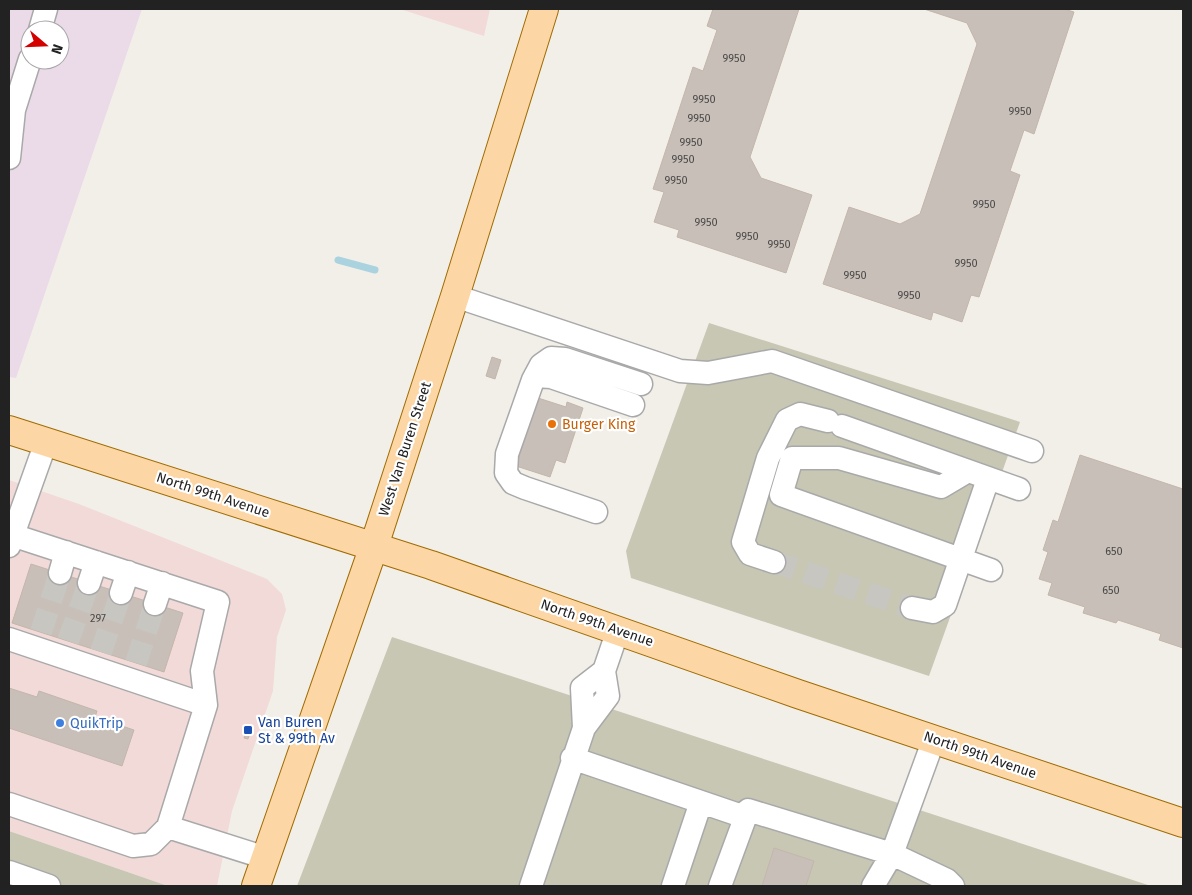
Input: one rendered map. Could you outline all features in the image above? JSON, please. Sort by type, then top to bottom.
[{"type":"main road","name":"West Van Buren Street","points":[[256,886],[374,546],[456,296],[543,9]]},
{"type":"main road","name":"North 99th Avenue","points":[[9,430],[374,546],[798,694],[1183,823]]},
{"type":"lane","points":[[9,158],[14,110],[27,70]]},
{"type":"lane","points":[[456,296],[680,371],[708,373],[772,361],[1032,451]]},
{"type":"lane","points":[[596,512],[513,483],[506,473],[507,454],[535,376],[542,365],[551,358],[565,359],[637,395]]},
{"type":"lane","points":[[774,562],[750,554],[743,542],[768,458],[787,420],[800,414],[835,424],[1019,489]]},
{"type":"lane","points":[[9,804],[132,846],[151,844],[168,827],[206,705],[202,670],[218,602],[159,594],[63,563],[10,538],[46,442]]},
{"type":"lane","points":[[781,495],[792,458],[839,458],[942,487],[978,475]]},
{"type":"lane","points":[[912,608],[934,612],[945,605],[960,559],[978,475]]},
{"type":"lane","points":[[759,488],[991,570]]},
{"type":"lane","points":[[531,886],[572,758],[584,728],[582,688],[604,671],[618,630]]},
{"type":"lane","points":[[9,639],[38,640],[133,671],[206,705]]},
{"type":"lane","points":[[873,886],[892,854],[934,739]]},
{"type":"lane","points":[[572,758],[745,817]]},
{"type":"lane","points":[[673,886],[701,802]]},
{"type":"lane","points":[[720,886],[748,810],[892,854],[950,883]]},
{"type":"lane","points":[[168,827],[266,858]]},
{"type":"lane","points":[[9,872],[49,886]]},
{"type":"shaded area","points":[[9,9],[142,9],[16,378],[9,377]]},
{"type":"shaded area","points":[[400,9],[490,9],[484,36]]},
{"type":"shaded area","points":[[709,323],[1020,422],[929,676],[631,578],[626,551]]},
{"type":"shaded area","points":[[9,480],[79,504],[267,579],[282,594],[286,610],[277,637],[273,691],[232,811],[217,886],[168,886],[9,831]]},
{"type":"shaded area","points":[[392,637],[1151,886],[297,886]]},
{"type":"shaded area","points":[[9,831],[168,886],[9,886]]},
{"type":"building","points":[[713,9],[799,9],[750,157],[761,178],[812,195],[786,273],[677,237],[679,230],[654,222],[664,192],[653,189],[693,67],[703,71],[717,30],[707,26]]},
{"type":"building","points":[[924,9],[1064,9],[1074,12],[1034,134],[1024,130],[1010,171],[1020,175],[979,297],[971,295],[962,322],[933,312],[931,320],[823,284],[849,207],[900,224],[920,214],[977,44],[967,23]]},
{"type":"building","points":[[492,357],[501,360],[495,379],[486,376]]},
{"type":"building","name":"Burger King","points":[[535,397],[566,407],[567,402],[583,408],[565,463],[556,460],[550,477],[516,466],[525,439],[521,438]]},
{"type":"building","points":[[1080,455],[1183,489],[1183,648],[1159,640],[1161,634],[1118,620],[1116,623],[1083,613],[1085,607],[1048,595],[1052,583],[1039,579],[1048,552],[1043,550],[1053,520],[1058,522]]},
{"type":"building","points":[[31,564],[183,613],[164,672],[12,623]]},
{"type":"building","name":"QuikTrip","points":[[9,688],[37,697],[39,691],[97,711],[95,717],[134,730],[122,766],[9,728]]},
{"type":"building","points":[[248,726],[252,727],[248,739],[244,738]]},
{"type":"building","points":[[774,848],[814,861],[806,886],[762,886]]},
{"type":"waterway","points":[[338,260],[375,270]]},
{"type":"tunnel","points":[[774,562],[912,608]]},
{"type":"tunnel","points":[[41,632],[60,573]]},
{"type":"tunnel","points":[[68,641],[89,583]]},
{"type":"tunnel","points":[[101,652],[121,593]]},
{"type":"tunnel","points":[[136,663],[155,604]]},
{"type":"place","name":"Burger King","points":[[552,424]]},
{"type":"place","name":"QuikTrip","points":[[60,723]]},
{"type":"place","name":"Van Buren St & 99th Av","points":[[248,730]]}]
